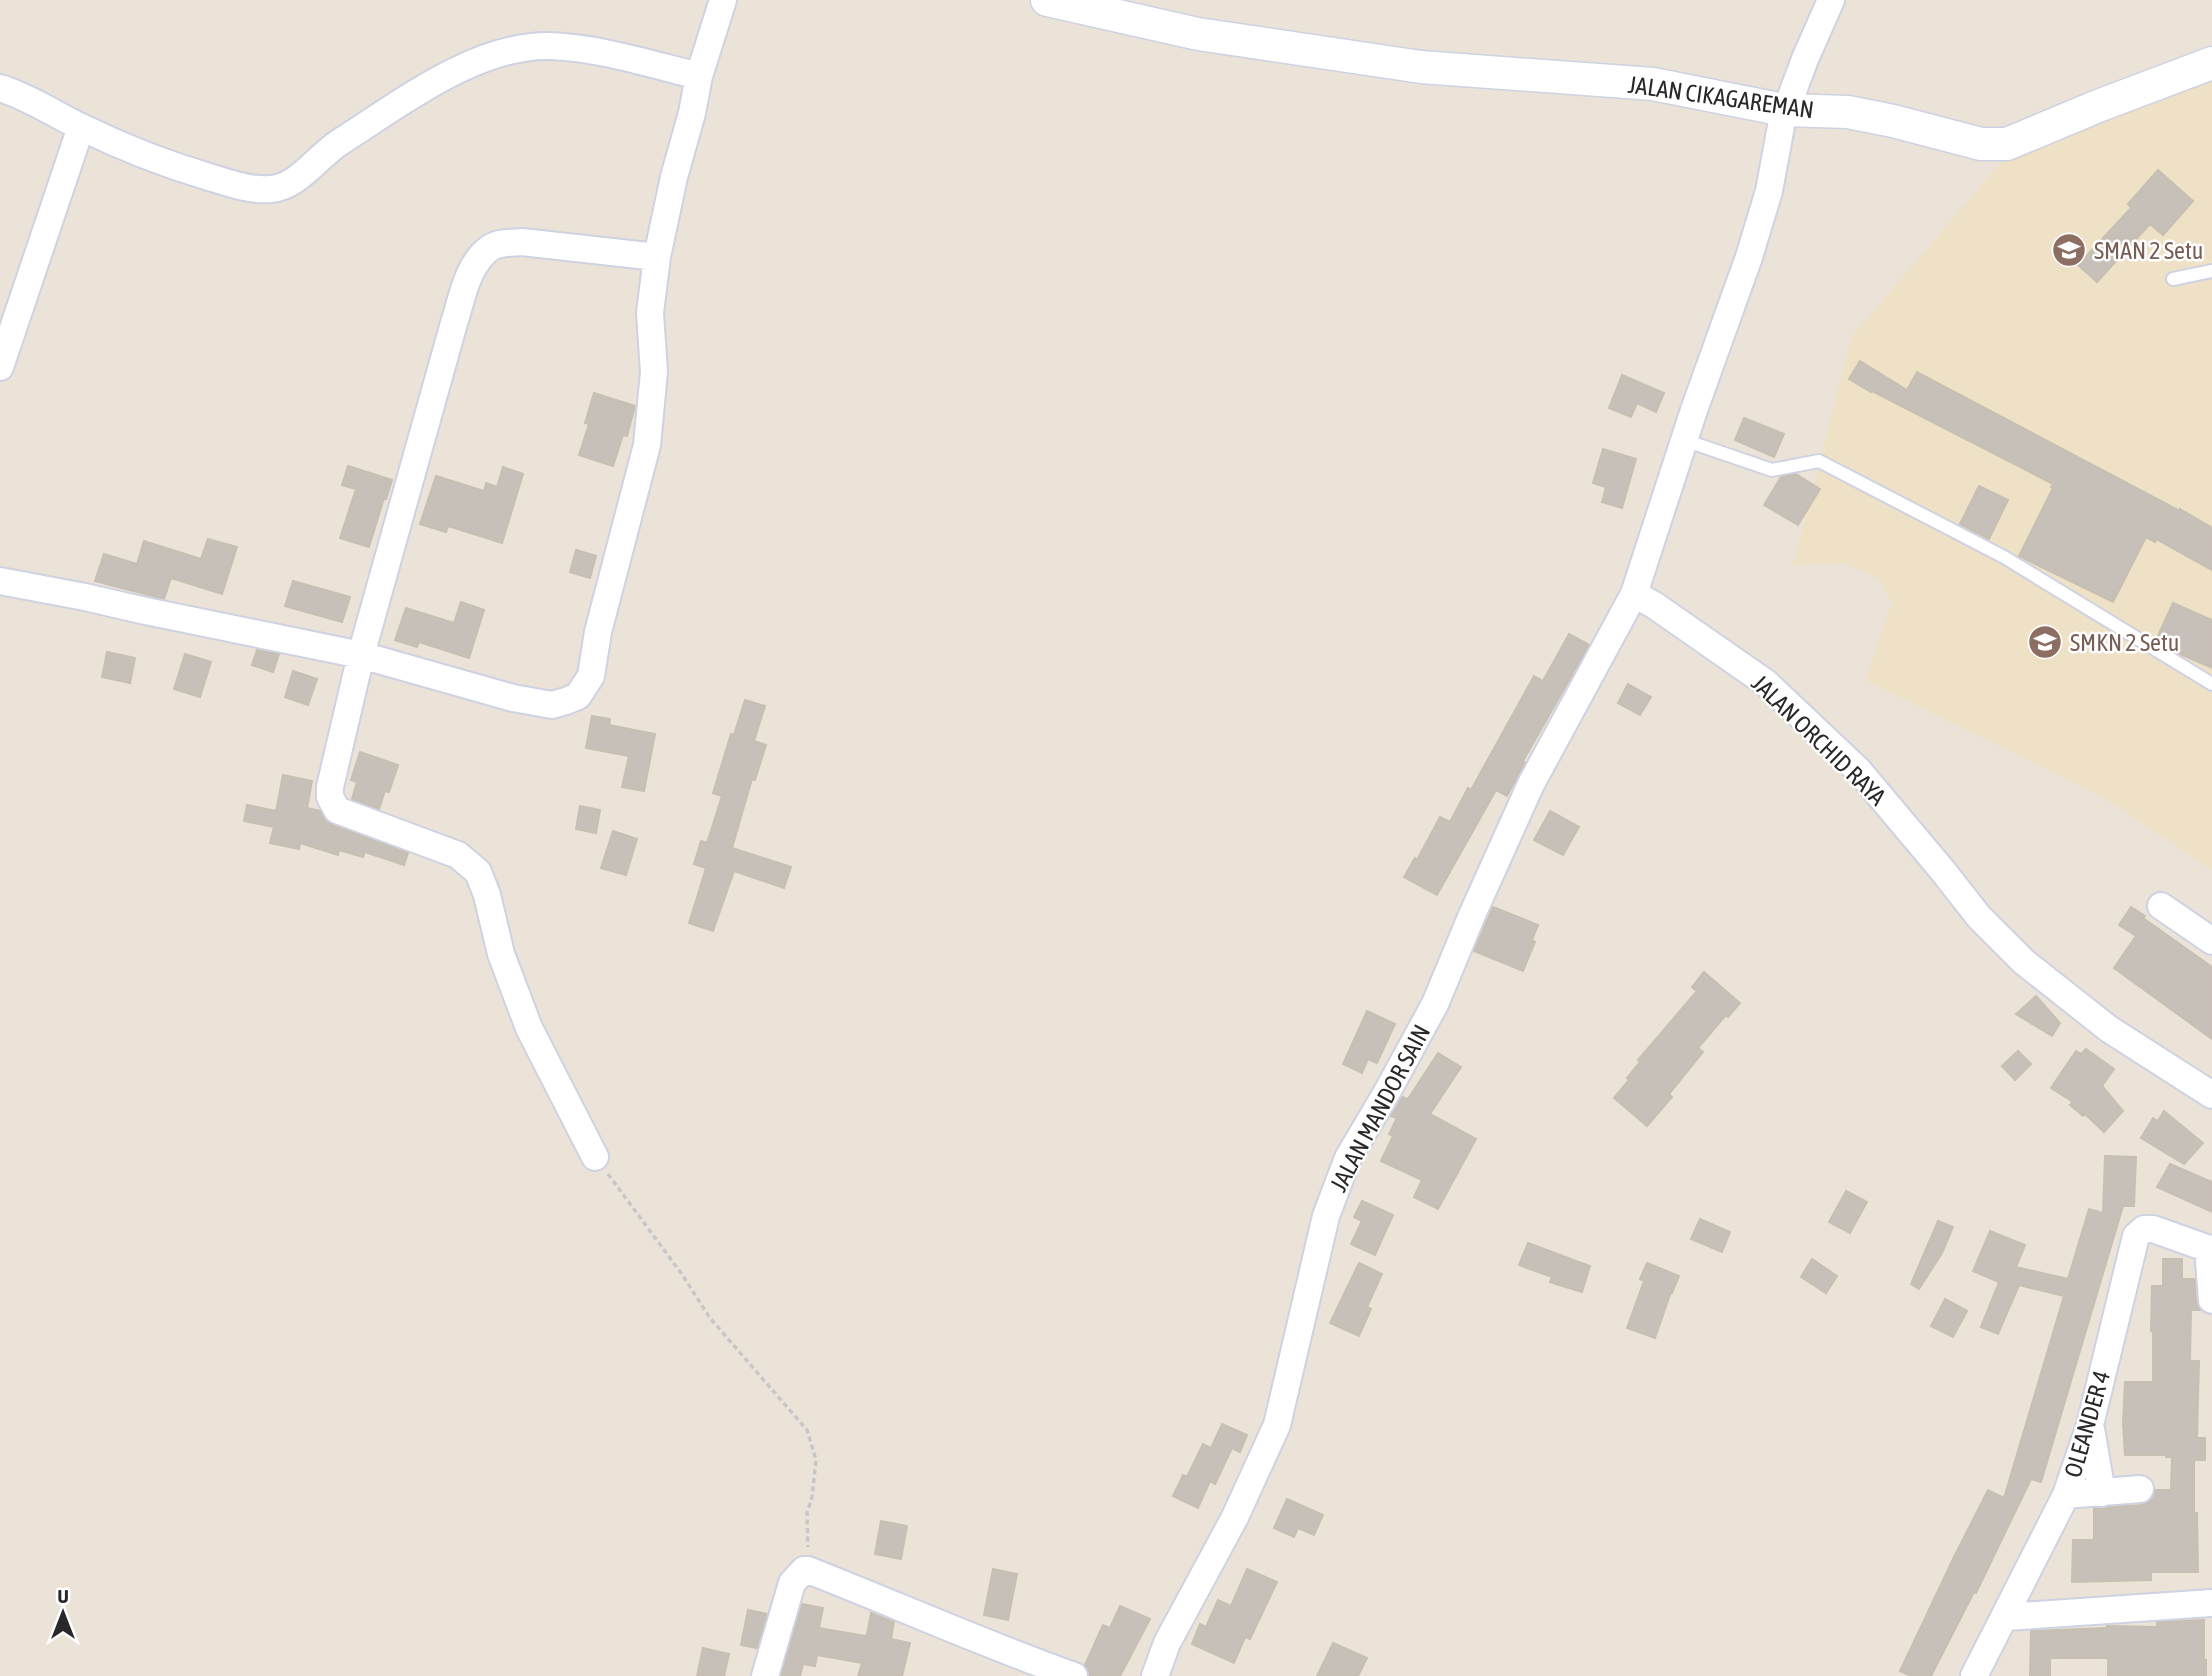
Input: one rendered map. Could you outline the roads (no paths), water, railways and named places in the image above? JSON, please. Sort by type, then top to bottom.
[{"type":"street","points":[[0,581],[361,655],[513,698],[552,705],[578,696],[591,676],[598,632],[647,445],[654,372],[650,313],[657,257],[699,76],[723,0]]},
{"type":"street","name":"JALAN CIKAGAREMAN","points":[[1047,0],[1205,35],[1421,67],[1653,84],[1785,110],[1848,112],[1981,144],[2007,144],[2098,106],[2212,64]]},
{"type":"street","points":[[1634,594],[1684,440],[1749,257],[1769,191],[1785,110],[1831,0]]},
{"type":"street","points":[[0,88],[19,94],[81,127],[145,155],[235,184],[275,189],[288,184],[328,150],[450,74],[520,48],[549,46],[583,49],[699,76]]},
{"type":"street","points":[[0,367],[81,127]]},
{"type":"street","points":[[595,1157],[529,1028],[501,954],[487,895],[478,872],[458,855],[338,810],[333,804],[330,787],[361,655],[458,310],[466,284],[479,259],[491,247],[522,242],[657,257]]},
{"type":"street","name":"JALAN ORCHID RAYA","points":[[1634,594],[1766,683],[1859,771],[1979,917],[2024,962],[2109,1029],[2212,1095]]},
{"type":"street","name":"JALAN MANDOR SAIN","points":[[1155,1676],[1167,1643],[1235,1517],[1277,1425],[1326,1216],[1348,1158],[1435,1004],[1531,784],[1634,594]]},
{"type":"street","points":[[2161,906],[2212,941]]},
{"type":"street","name":"OLEANDER 4","points":[[1974,1676],[2066,1495],[2090,1425],[2136,1236],[2144,1230],[2153,1229],[2210,1249]]},
{"type":"street","points":[[2210,1249],[2212,1300]]},
{"type":"street","points":[[2090,1425],[2102,1493]]},
{"type":"street","points":[[2066,1495],[2140,1489]]},
{"type":"street","points":[[765,1676],[792,1583],[800,1572],[808,1570],[995,1647],[1074,1676]]},
{"type":"street","points":[[2006,1617],[2212,1603]]},
{"type":"lane","points":[[2173,279],[2212,271]]},
{"type":"lane","points":[[1684,440],[1772,470],[1819,461],[2004,557],[2212,684]]},
{"type":"place","name":"SMAN 2 Setu","points":[[2069,250]]},
{"type":"place","name":"SMKN 2 Setu","points":[[2045,642]]}]
